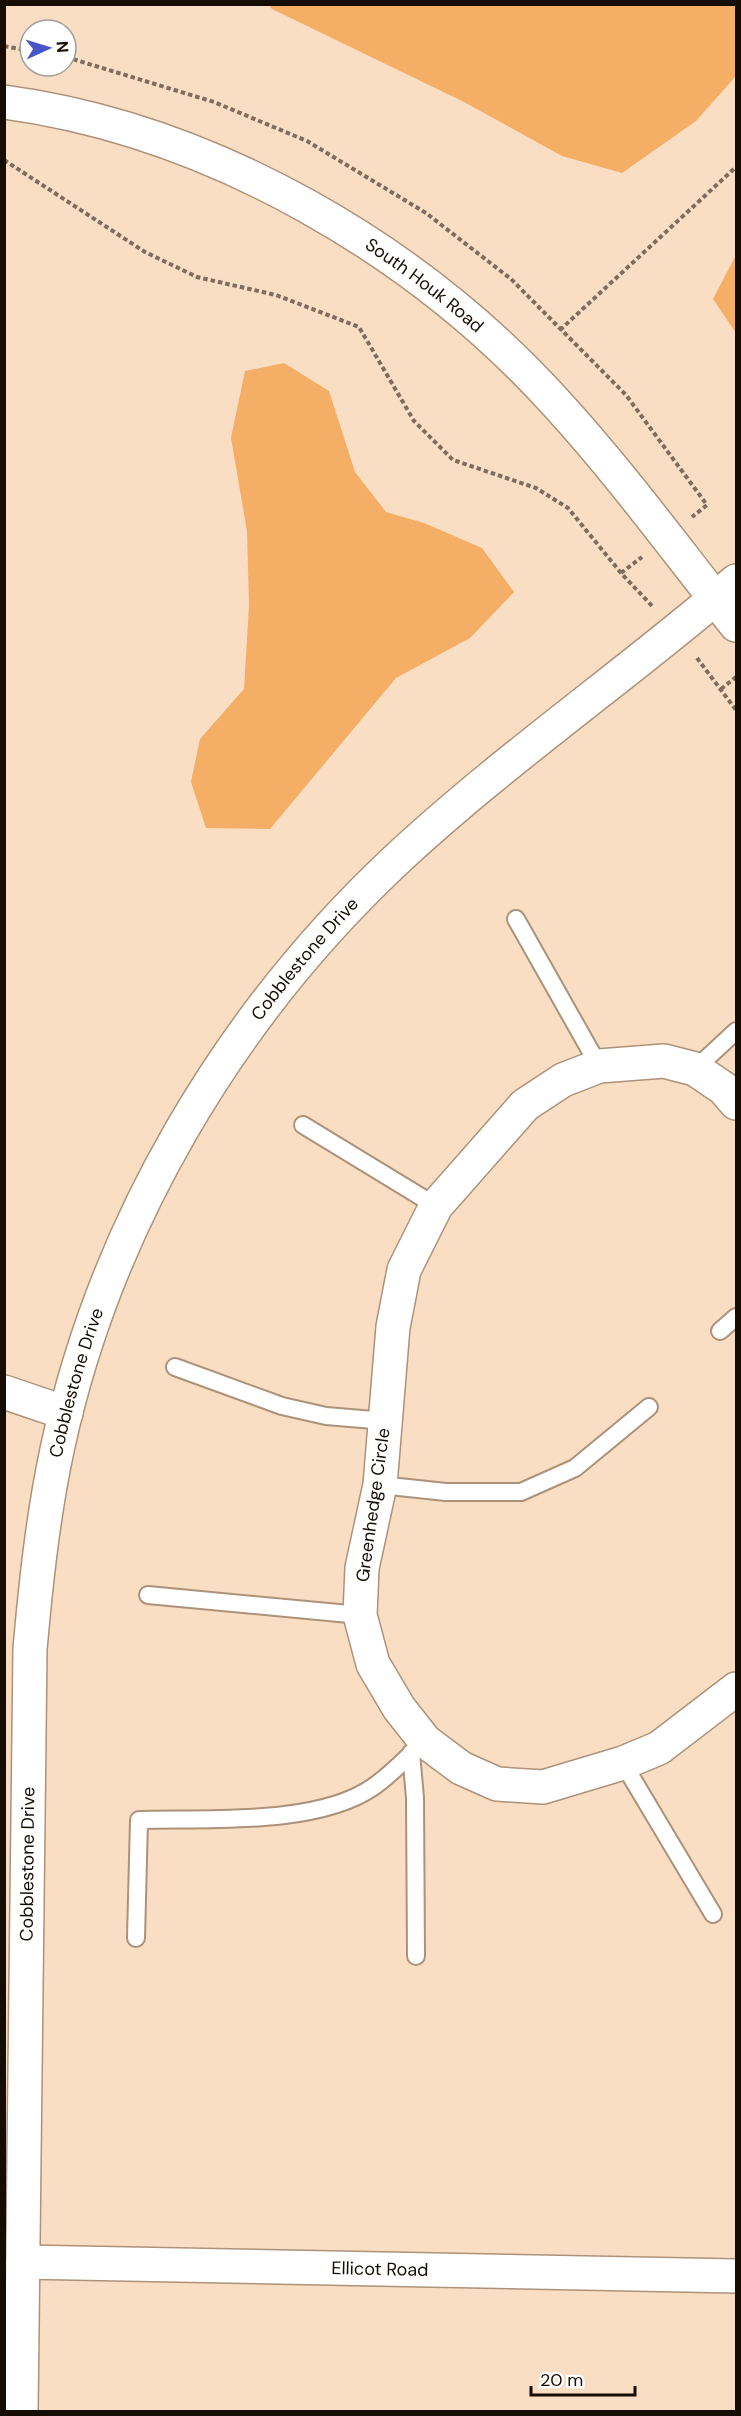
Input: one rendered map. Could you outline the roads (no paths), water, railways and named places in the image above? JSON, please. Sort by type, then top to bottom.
[{"type":"street","name":"South Houk Road","points":[[4,102],[101,123],[195,154],[285,194],[357,235],[424,282],[488,334],[557,404],[726,590],[736,625]]},
{"type":"street","name":"Cobblestone Drive","points":[[21,2412],[30,1649],[39,1550],[66,1413],[88,1338],[115,1264],[157,1176],[204,1091],[261,1009],[325,932],[395,861],[726,590]]},
{"type":"street","name":"Greenhedge Circle","points":[[736,1103],[723,1088],[695,1070],[664,1060],[598,1066],[563,1080],[525,1105],[436,1206],[404,1270],[393,1327],[380,1485],[362,1568],[360,1615],[373,1664],[399,1708],[418,1747],[497,1784],[543,1787],[623,1763],[659,1748],[736,1689]]},
{"type":"street","points":[[4,1392],[66,1413]]},
{"type":"street","name":"Ellicot Road","points":[[22,2262],[736,2276]]},
{"type":"lane","points":[[516,919],[598,1066]]},
{"type":"lane","points":[[695,1070],[736,1031]]},
{"type":"lane","points":[[303,1125],[436,1206]]},
{"type":"lane","points":[[720,1330],[736,1317]]},
{"type":"lane","points":[[175,1367],[282,1406],[326,1416],[386,1421]]},
{"type":"lane","points":[[380,1485],[446,1492],[522,1492],[576,1468],[649,1407]]},
{"type":"lane","points":[[147,1595],[360,1615]]},
{"type":"lane","points":[[136,1938],[139,1820],[267,1816],[307,1812],[346,1801],[373,1787],[418,1747]]},
{"type":"lane","points":[[416,1956],[415,1798],[418,1747]]},
{"type":"lane","points":[[623,1763],[713,1914]]}]
